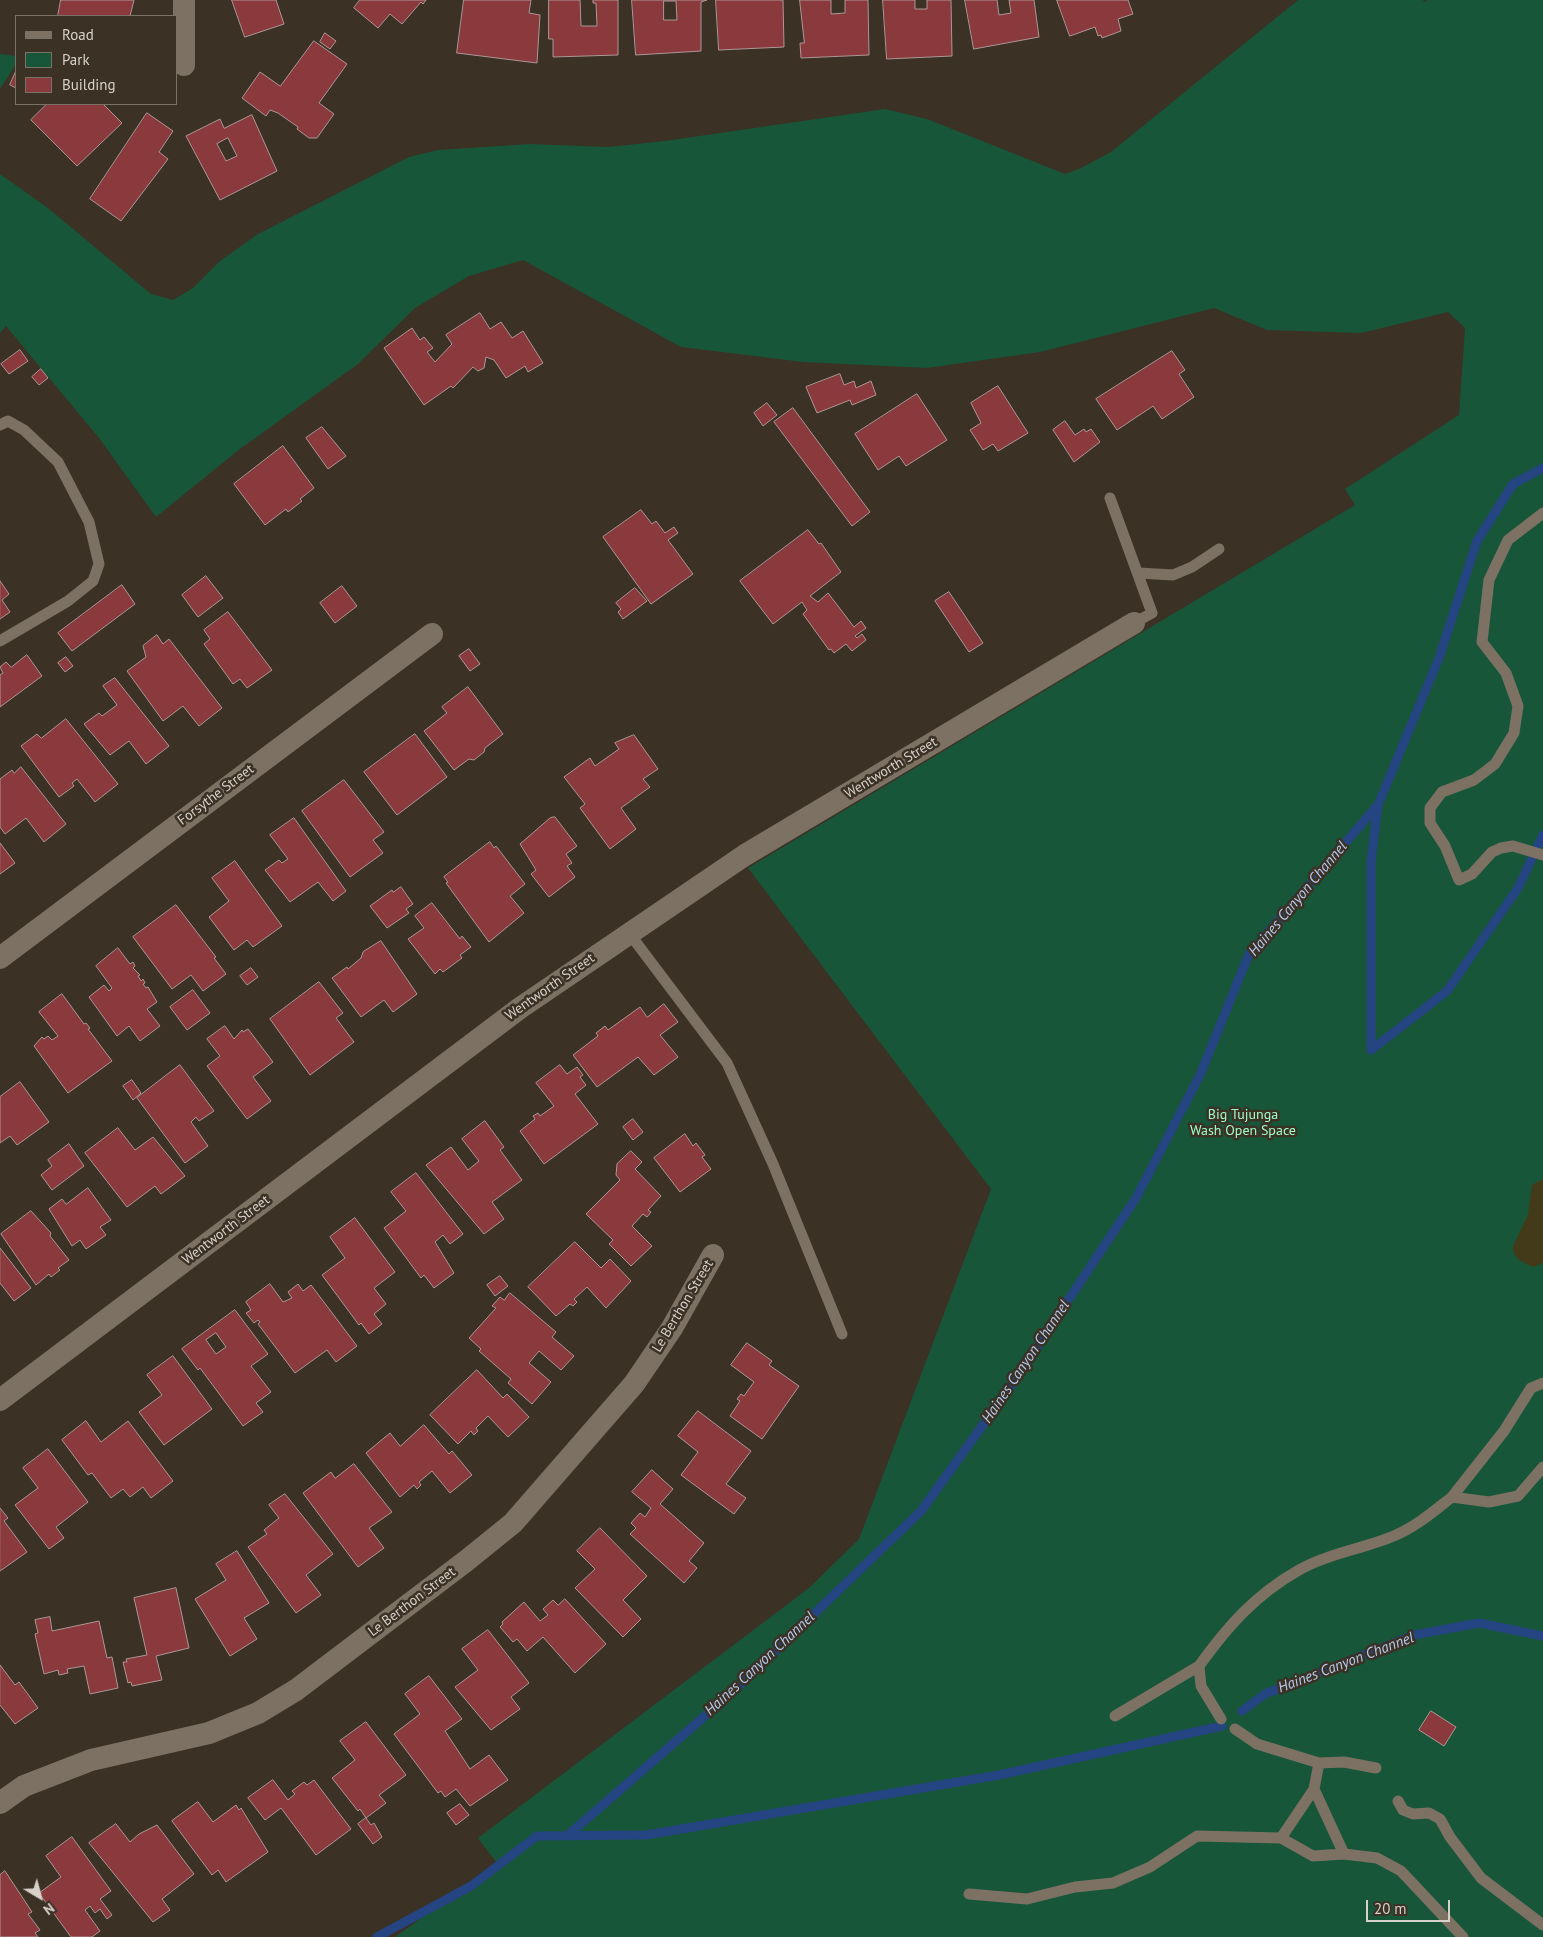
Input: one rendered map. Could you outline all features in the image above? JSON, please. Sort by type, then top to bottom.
[{"type":"street","points":[[184,0],[184,65]]},
{"type":"street","name":"Wentworth Street","points":[[0,1400],[520,1008],[629,933],[745,855],[1134,623]]},
{"type":"street","name":"Forsythe Street","points":[[0,958],[432,634]]},
{"type":"street","name":"Le Berthon Street","points":[[0,1803],[24,1786],[91,1760],[208,1733],[258,1713],[296,1690],[466,1561],[513,1522],[634,1384],[672,1328],[713,1254]]},
{"type":"lane","points":[[0,425],[8,421],[24,430],[58,462],[89,522],[99,564],[93,581],[68,600],[0,641]]},
{"type":"lane","points":[[1110,498],[1152,612],[1134,623]]},
{"type":"lane","points":[[1543,514],[1508,540],[1488,580],[1482,642],[1506,673],[1518,706],[1514,734],[1495,764],[1474,780],[1442,792],[1430,808],[1430,823],[1445,846],[1459,880],[1472,874],[1492,852],[1501,848],[1513,846],[1543,855]]},
{"type":"lane","points":[[1139,573],[1173,575],[1192,567],[1220,549]]},
{"type":"lane","points":[[629,933],[727,1063],[773,1164],[842,1334]]},
{"type":"lane","points":[[1115,1716],[1199,1666],[1226,1630],[1253,1601],[1300,1570],[1350,1549],[1395,1536],[1423,1520],[1452,1497],[1504,1431],[1531,1388],[1543,1382]]},
{"type":"lane","points":[[1452,1497],[1489,1502],[1518,1496],[1543,1467]]},
{"type":"lane","points":[[1199,1666],[1201,1686],[1221,1719]]},
{"type":"lane","points":[[1235,1728],[1257,1744],[1318,1763],[1344,1762],[1376,1768]]},
{"type":"lane","points":[[1281,1838],[1314,1790],[1318,1763]]},
{"type":"lane","points":[[1314,1790],[1344,1854]]},
{"type":"lane","points":[[1398,1801],[1403,1810],[1413,1814],[1430,1813],[1440,1819],[1454,1844],[1481,1878],[1543,1924]]},
{"type":"lane","points":[[969,1894],[1027,1899],[1076,1887],[1113,1883],[1150,1867],[1197,1836],[1281,1838],[1313,1856],[1344,1854],[1377,1858],[1401,1871],[1463,1937]]},
{"type":"green space","name":"Big Tujunga Wash Open Space","points":[[1298,0],[1422,0],[1426,2],[1427,0],[1543,0],[1543,1937],[395,1937],[497,1863],[478,1838],[809,1588],[859,1539],[991,1189],[748,868],[1355,505],[1345,489],[1459,415],[1465,328],[1448,312],[1361,333],[1267,330],[1214,308],[1040,352],[927,368],[803,362],[681,347],[523,260],[469,276],[415,308],[358,364],[240,449],[156,517],[99,438],[6,326],[0,333],[0,174],[48,208],[151,294],[173,300],[193,288],[220,261],[258,234],[409,157],[438,150],[529,144],[609,147],[665,141],[885,109],[927,119],[1065,174],[1111,152]]},
{"type":"green space","points":[[0,54],[15,56],[15,66],[0,89]]},
{"type":"sand","points":[[1543,1179],[1543,1263],[1533,1267],[1516,1257],[1513,1246],[1528,1215],[1532,1185]]},
{"type":"building","points":[[61,0],[134,0],[130,15],[58,15]]},
{"type":"building","points":[[232,0],[276,0],[284,24],[245,37]]},
{"type":"building","points":[[360,0],[426,0],[423,4],[421,2],[402,24],[390,14],[378,28],[354,8]]},
{"type":"building","points":[[464,0],[531,0],[529,13],[540,15],[537,63],[457,53]]},
{"type":"building","points":[[549,0],[580,0],[581,26],[597,26],[596,3],[593,3],[593,0],[618,0],[618,55],[553,57],[553,39],[549,39]]},
{"type":"building","points":[[632,0],[707,0],[701,2],[701,51],[636,55]],"holes":[[[664,1],[676,1],[677,20],[664,20]]]},
{"type":"building","points":[[716,0],[783,0],[784,47],[719,50]]},
{"type":"building","points":[[800,0],[831,0],[831,14],[845,13],[845,0],[868,0],[869,55],[801,58],[800,43],[804,43]]},
{"type":"building","points":[[883,0],[915,0],[915,9],[927,9],[927,0],[951,0],[952,56],[887,59]]},
{"type":"building","points":[[965,0],[997,0],[999,15],[1011,13],[1009,0],[1034,0],[1039,37],[974,49]]},
{"type":"building","points":[[1057,0],[1128,0],[1133,14],[1118,19],[1121,31],[1102,38],[1101,35],[1098,36],[1095,27],[1070,36]]},
{"type":"building","points":[[325,33],[336,41],[330,49],[320,42]]},
{"type":"building","points":[[314,41],[347,64],[319,103],[334,114],[317,138],[309,138],[297,129],[298,127],[278,113],[270,110],[266,116],[242,98],[260,72],[280,86]]},
{"type":"building","points":[[15,73],[15,88],[10,85]]},
{"type":"building","points":[[46,105],[104,105],[122,123],[77,166],[31,120]]},
{"type":"building","points":[[147,113],[173,131],[159,152],[168,159],[121,221],[90,199]]},
{"type":"building","points":[[252,115],[277,171],[220,200],[186,136],[220,119],[224,128]],"holes":[[[228,138],[237,156],[226,161],[217,144]]]},
{"type":"building","points":[[480,313],[490,329],[501,322],[512,338],[523,331],[543,363],[528,372],[525,366],[506,378],[494,360],[486,357],[484,368],[478,371],[473,367],[453,388],[451,386],[424,405],[384,348],[412,328],[420,340],[424,337],[433,348],[427,352],[435,362],[452,344],[446,335]]},
{"type":"building","points":[[20,350],[28,361],[9,374],[1,364]]},
{"type":"building","points":[[1172,351],[1185,370],[1179,374],[1194,397],[1162,419],[1153,406],[1117,430],[1096,399]]},
{"type":"building","points":[[41,369],[48,378],[39,385],[32,377]]},
{"type":"building","points":[[840,374],[844,385],[854,381],[856,388],[871,381],[876,395],[852,405],[850,400],[817,413],[806,387]]},
{"type":"building","points":[[998,386],[1028,433],[998,451],[993,444],[983,450],[970,430],[981,423],[971,403]]},
{"type":"building","points":[[917,394],[947,440],[906,466],[899,456],[878,470],[855,434]]},
{"type":"building","points":[[767,403],[777,415],[763,426],[754,413]]},
{"type":"building","points":[[793,408],[870,512],[852,526],[774,422]]},
{"type":"building","points":[[1065,421],[1075,435],[1084,429],[1086,432],[1091,429],[1100,442],[1074,462],[1053,430]]},
{"type":"building","points":[[322,427],[346,456],[328,469],[306,438]]},
{"type":"building","points":[[283,446],[314,488],[288,512],[286,509],[265,525],[234,484]]},
{"type":"building","points":[[641,510],[652,524],[656,521],[665,533],[674,527],[678,533],[668,540],[693,574],[651,604],[603,537]]},
{"type":"building","points":[[808,530],[819,544],[821,543],[841,572],[810,596],[818,602],[828,593],[854,627],[861,621],[866,628],[855,636],[857,638],[862,634],[866,640],[852,651],[846,644],[834,653],[831,649],[829,650],[803,614],[807,610],[802,602],[773,624],[740,581]]},
{"type":"building","points":[[206,576],[223,598],[198,617],[182,595]]},
{"type":"building","points":[[0,581],[9,594],[2,600],[10,612],[0,619]]},
{"type":"building","points":[[122,585],[135,604],[72,651],[58,633]]},
{"type":"building","points":[[342,586],[357,606],[335,623],[320,603]]},
{"type":"building","points":[[635,588],[647,601],[623,619],[618,612],[621,609],[616,603]]},
{"type":"building","points":[[949,592],[983,643],[969,652],[935,601]]},
{"type":"building","points":[[228,612],[272,670],[247,688],[240,679],[233,684],[204,644],[210,639],[204,630]]},
{"type":"building","points":[[157,635],[163,644],[169,639],[222,708],[199,726],[183,706],[163,721],[127,671],[146,657],[143,646]]},
{"type":"building","points":[[469,649],[480,664],[470,671],[459,656]]},
{"type":"building","points":[[27,655],[42,676],[0,707],[0,675],[3,673],[0,667],[6,662],[11,667]]},
{"type":"building","points":[[66,657],[73,666],[65,672],[58,663]]},
{"type":"building","points":[[115,678],[169,746],[146,764],[129,741],[110,755],[84,724],[99,713],[102,716],[117,705],[103,686]]},
{"type":"building","points":[[468,687],[503,734],[485,748],[484,752],[474,760],[469,759],[454,770],[424,731],[447,713],[442,707]]},
{"type":"building","points":[[66,719],[118,784],[95,802],[77,779],[72,783],[74,786],[59,797],[21,746],[37,734],[41,738]]},
{"type":"building","points":[[415,734],[447,777],[397,815],[364,772]]},
{"type":"building","points":[[634,735],[658,769],[643,779],[650,787],[621,808],[636,829],[610,849],[580,808],[585,804],[564,777],[590,758],[595,766],[619,749],[615,743]]},
{"type":"building","points":[[21,767],[66,824],[44,842],[26,818],[5,834],[0,827],[0,779],[12,770],[14,773]]},
{"type":"building","points":[[344,780],[384,832],[373,840],[383,853],[350,877],[302,811]]},
{"type":"building","points":[[555,817],[577,846],[566,854],[572,863],[567,866],[575,877],[549,897],[531,874],[536,870],[520,844],[550,818]]},
{"type":"building","points":[[294,818],[346,891],[333,901],[318,882],[290,902],[265,870],[279,860],[282,863],[288,859],[270,835]]},
{"type":"building","points":[[490,842],[494,848],[496,846],[525,884],[510,896],[524,913],[489,942],[446,883],[448,882],[444,877]]},
{"type":"building","points":[[0,843],[15,863],[0,874]]},
{"type":"building","points":[[235,861],[282,926],[253,947],[247,940],[234,950],[209,917],[229,901],[212,878]]},
{"type":"building","points":[[401,887],[413,904],[406,909],[409,913],[387,928],[370,906],[392,890],[393,892]]},
{"type":"building","points":[[432,903],[460,939],[462,936],[471,947],[460,955],[462,958],[443,972],[440,969],[435,974],[408,939],[424,928],[415,916]]},
{"type":"building","points":[[176,905],[216,957],[214,958],[226,974],[203,991],[191,975],[172,989],[133,937]]},
{"type":"building","points":[[381,941],[417,994],[393,1012],[384,1000],[361,1017],[332,978],[347,967],[348,969],[361,958],[363,952]]},
{"type":"building","points":[[118,948],[130,964],[133,962],[135,966],[133,968],[140,975],[138,976],[141,981],[143,979],[145,983],[143,984],[146,988],[148,987],[157,1002],[147,1009],[160,1026],[140,1041],[129,1026],[117,1036],[89,997],[104,985],[109,991],[112,988],[96,966]]},
{"type":"building","points":[[251,968],[258,977],[247,985],[240,976]]},
{"type":"building","points":[[319,982],[343,1013],[336,1018],[354,1042],[310,1075],[270,1019]]},
{"type":"building","points":[[193,990],[210,1013],[187,1030],[170,1007]]},
{"type":"building","points":[[62,994],[84,1024],[86,1023],[90,1028],[88,1029],[112,1061],[68,1093],[34,1046],[42,1037],[44,1039],[48,1036],[52,1040],[58,1036],[39,1012]]},
{"type":"building","points":[[664,1004],[678,1022],[660,1035],[678,1057],[654,1075],[638,1057],[597,1087],[573,1055],[598,1036],[596,1033],[605,1026],[608,1030],[640,1007],[647,1017]]},
{"type":"building","points":[[225,1026],[234,1039],[242,1030],[243,1032],[248,1029],[273,1062],[253,1077],[271,1101],[247,1119],[207,1066],[220,1056],[207,1039]]},
{"type":"building","points":[[180,1065],[214,1111],[199,1121],[196,1117],[191,1122],[208,1146],[185,1163],[137,1098]]},
{"type":"building","points":[[560,1065],[567,1074],[577,1067],[583,1075],[580,1077],[586,1085],[575,1094],[598,1124],[544,1164],[520,1131],[535,1119],[533,1116],[538,1113],[540,1116],[554,1106],[536,1083]]},
{"type":"building","points":[[132,1080],[141,1093],[133,1100],[123,1086]]},
{"type":"building","points":[[20,1082],[49,1122],[17,1145],[10,1136],[0,1143],[0,1097]]},
{"type":"building","points":[[633,1119],[643,1132],[633,1140],[623,1127]]},
{"type":"building","points":[[485,1121],[504,1147],[500,1150],[522,1180],[492,1202],[504,1219],[484,1234],[426,1165],[451,1147],[468,1170],[479,1161],[462,1139]]},
{"type":"building","points":[[118,1128],[135,1150],[153,1137],[185,1176],[161,1194],[155,1186],[127,1207],[85,1153]]},
{"type":"building","points":[[685,1134],[693,1146],[696,1143],[705,1155],[702,1157],[711,1169],[680,1192],[654,1158]]},
{"type":"building","points":[[69,1144],[84,1166],[52,1190],[41,1175],[52,1166],[48,1160]]},
{"type":"building","points":[[631,1151],[642,1162],[635,1169],[661,1196],[648,1210],[651,1212],[647,1217],[643,1214],[632,1226],[652,1246],[631,1266],[609,1244],[613,1240],[586,1214],[620,1180],[616,1175],[617,1164]]},
{"type":"building","points":[[416,1173],[463,1234],[450,1244],[443,1235],[435,1242],[454,1273],[434,1288],[424,1275],[421,1278],[384,1228],[406,1211],[391,1192]]},
{"type":"building","points":[[88,1188],[111,1220],[100,1227],[106,1235],[86,1249],[80,1240],[72,1246],[49,1209],[62,1199],[66,1204]]},
{"type":"building","points":[[31,1211],[51,1233],[50,1236],[69,1260],[58,1268],[60,1270],[51,1277],[49,1274],[36,1285],[1,1234]]},
{"type":"building","points":[[355,1218],[395,1272],[374,1288],[386,1304],[374,1314],[382,1324],[369,1334],[361,1323],[359,1325],[322,1275],[345,1258],[330,1237]]},
{"type":"building","points":[[575,1242],[601,1268],[610,1259],[631,1281],[606,1308],[587,1287],[574,1299],[577,1302],[573,1306],[570,1304],[556,1316],[528,1287]]},
{"type":"building","points":[[0,1248],[31,1288],[14,1301],[0,1283]]},
{"type":"building","points":[[500,1276],[508,1286],[495,1296],[487,1285]]},
{"type":"building","points":[[270,1284],[283,1302],[292,1298],[288,1292],[298,1284],[303,1291],[311,1285],[357,1346],[336,1362],[327,1350],[295,1373],[258,1324],[260,1322],[258,1320],[254,1323],[246,1313],[251,1310],[246,1302]]},
{"type":"building","points":[[510,1293],[556,1332],[552,1337],[574,1356],[561,1370],[539,1351],[529,1363],[551,1382],[532,1404],[508,1383],[511,1379],[479,1351],[481,1349],[469,1338],[496,1308],[492,1306],[500,1297],[504,1300]]},
{"type":"building","points":[[235,1310],[268,1354],[251,1366],[271,1392],[256,1403],[263,1412],[243,1426],[200,1368],[198,1370],[182,1349]],"holes":[[[216,1333],[226,1347],[216,1354],[206,1340]]]},
{"type":"building","points":[[747,1343],[772,1361],[769,1365],[799,1386],[762,1439],[730,1416],[740,1401],[737,1399],[741,1394],[744,1396],[754,1382],[731,1365]]},
{"type":"building","points":[[173,1356],[212,1409],[164,1445],[139,1412],[162,1395],[147,1375]]},
{"type":"building","points":[[477,1370],[503,1398],[507,1394],[529,1417],[508,1437],[488,1416],[476,1428],[478,1431],[474,1435],[471,1431],[458,1444],[430,1415]]},
{"type":"building","points":[[698,1411],[751,1451],[726,1484],[746,1498],[734,1514],[681,1475],[698,1452],[678,1436]]},
{"type":"building","points":[[86,1421],[101,1442],[128,1421],[173,1481],[151,1498],[143,1487],[130,1497],[123,1489],[111,1498],[92,1473],[88,1475],[62,1440]]},
{"type":"building","points":[[424,1425],[449,1454],[452,1451],[472,1475],[450,1493],[432,1471],[419,1482],[421,1485],[417,1489],[414,1485],[400,1497],[366,1453],[390,1433],[400,1446]]},
{"type":"building","points":[[48,1449],[88,1502],[56,1527],[64,1538],[49,1549],[15,1505],[38,1488],[23,1468]]},
{"type":"building","points":[[354,1464],[392,1512],[369,1528],[384,1548],[358,1567],[303,1493],[331,1472],[335,1478]]},
{"type":"building","points":[[652,1470],[673,1489],[660,1504],[704,1543],[689,1561],[697,1568],[684,1583],[630,1534],[636,1528],[631,1523],[640,1513],[645,1517],[651,1508],[632,1492]]},
{"type":"building","points":[[285,1494],[333,1554],[306,1575],[321,1595],[296,1613],[248,1547],[267,1534],[264,1530],[279,1518],[269,1505]]},
{"type":"building","points":[[0,1508],[8,1518],[4,1521],[27,1552],[0,1571]]},
{"type":"building","points":[[600,1528],[647,1576],[623,1600],[641,1619],[623,1637],[575,1588],[595,1569],[577,1551]]},
{"type":"building","points":[[237,1551],[269,1603],[244,1618],[257,1639],[230,1656],[195,1599],[226,1580],[216,1564]]},
{"type":"building","points":[[176,1588],[189,1648],[156,1656],[162,1680],[132,1686],[131,1682],[128,1683],[123,1662],[127,1662],[126,1659],[147,1655],[134,1598]]},
{"type":"building","points":[[565,1599],[606,1644],[575,1673],[543,1637],[527,1651],[517,1639],[513,1642],[500,1627],[503,1624],[502,1622],[524,1602],[540,1621],[548,1615],[543,1609],[553,1600],[558,1605]]},
{"type":"building","points":[[50,1617],[52,1631],[99,1621],[107,1658],[112,1657],[118,1688],[90,1694],[84,1666],[67,1669],[68,1673],[59,1675],[58,1670],[44,1674],[35,1634],[38,1633],[35,1620]]},
{"type":"building","points":[[488,1630],[529,1683],[511,1697],[520,1709],[491,1730],[455,1687],[478,1670],[462,1649]]},
{"type":"building","points":[[0,1665],[15,1685],[19,1682],[38,1708],[15,1724],[0,1705]]},
{"type":"building","points":[[429,1676],[462,1719],[445,1731],[470,1769],[489,1755],[508,1780],[470,1806],[456,1789],[445,1797],[441,1791],[438,1793],[394,1734],[420,1714],[405,1694]]},
{"type":"building","points":[[1431,1711],[1456,1727],[1444,1746],[1419,1730]]},
{"type":"building","points":[[366,1722],[406,1775],[379,1795],[386,1803],[366,1818],[360,1809],[358,1811],[332,1778],[355,1760],[340,1741]]},
{"type":"building","points":[[273,1780],[288,1800],[295,1794],[292,1791],[304,1782],[307,1785],[314,1780],[351,1829],[316,1855],[281,1808],[265,1820],[248,1798]]},
{"type":"building","points":[[198,1802],[213,1822],[236,1805],[239,1810],[241,1808],[268,1852],[226,1882],[218,1870],[212,1875],[172,1821]]},
{"type":"building","points":[[460,1804],[469,1815],[456,1825],[447,1813]]},
{"type":"building","points":[[366,1818],[371,1825],[374,1823],[382,1837],[373,1844],[358,1824]]},
{"type":"building","points":[[116,1824],[130,1842],[139,1834],[157,1825],[194,1874],[162,1899],[170,1910],[153,1922],[89,1843]]},
{"type":"building","points":[[72,1837],[111,1891],[100,1899],[112,1915],[107,1919],[100,1909],[95,1913],[90,1906],[85,1910],[100,1931],[92,1937],[71,1937],[39,1893],[61,1877],[46,1856]]},
{"type":"building","points":[[5,1871],[32,1912],[28,1914],[40,1930],[35,1933],[38,1937],[0,1937],[0,1875]]},
{"type":"waterway","name":"Haines Canyon Channel","points":[[567,1836],[737,1688],[921,1511],[1016,1379],[1136,1198],[1200,1075],[1249,954],[1378,805],[1439,658],[1477,541],[1513,484],[1543,468]]},
{"type":"waterway","name":"Haines Canyon Channel","points":[[1378,805],[1371,861],[1371,1050],[1447,991],[1518,888],[1543,835]]},
{"type":"waterway","name":"Haines Canyon Channel","points":[[1242,1711],[1265,1694],[1414,1635],[1479,1623],[1543,1636]]},
{"type":"waterway","name":"Haines Canyon Channel","points":[[377,1937],[471,1886],[537,1836],[646,1835],[999,1775],[1222,1726]]}]
